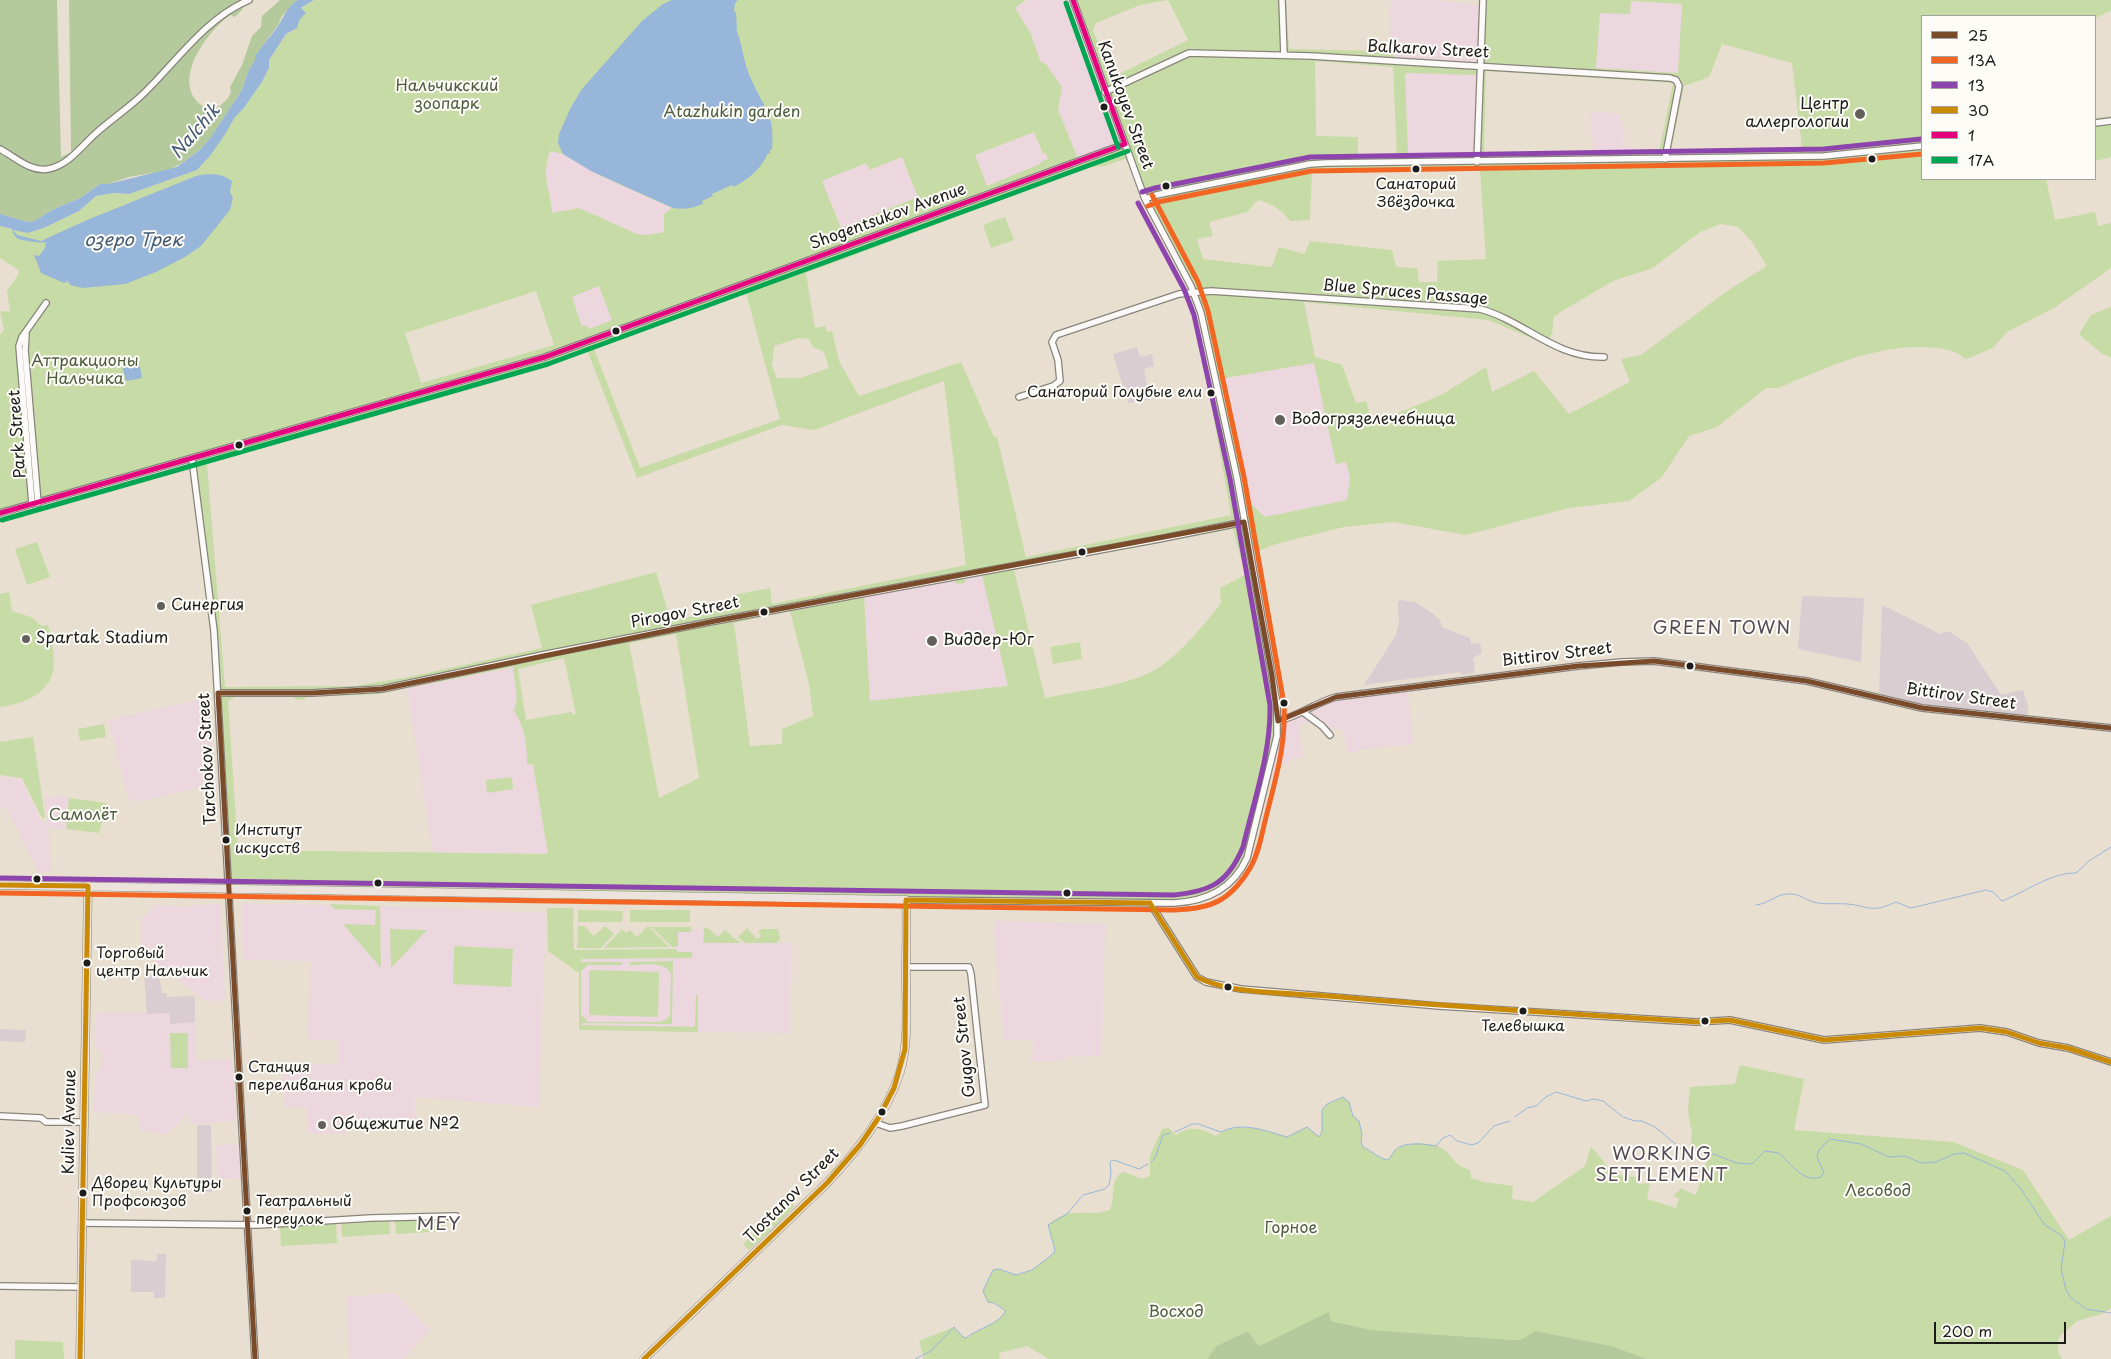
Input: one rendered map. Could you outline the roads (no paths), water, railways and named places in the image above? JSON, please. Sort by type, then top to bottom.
[{"type":"main road","points":[[0,885],[906,900]]},
{"type":"main road","name":"Kuliev Avenue","points":[[80,1359],[88,886]]},
{"type":"main road","name":"Tlostanov Street","points":[[644,1359],[828,1183],[876,1124],[890,1097],[902,1063],[906,1011],[906,900]]},
{"type":"street","points":[[0,149],[36,168],[49,169],[63,163],[101,128],[140,97],[202,33],[232,9],[249,0]]},
{"type":"street","name":"Kanukoyev Street","points":[[1073,0],[1145,199],[1194,293],[1204,322],[1237,478],[1272,676],[1278,721],[1274,749],[1250,848],[1241,870],[1223,888],[1207,898],[1188,902],[1150,903]]},
{"type":"street","points":[[1282,0],[1284,55]]},
{"type":"street","points":[[1477,162],[1483,0]]},
{"type":"street","name":"Balkarov Street","points":[[1105,92],[1189,53],[1284,55],[1674,78],[1679,86],[1665,159]]},
{"type":"street","points":[[2096,124],[2111,121]]},
{"type":"street","name":"Shogentsukov Avenue","points":[[0,513],[545,357],[1125,144]]},
{"type":"street","points":[[1145,199],[1156,195],[1310,164],[1824,156],[1921,146]]},
{"type":"street","name":"Blue Spruces Passage","points":[[1019,397],[1053,386],[1060,381],[1058,360],[1052,342],[1056,335],[1179,294],[1211,291],[1260,296],[1480,309],[1514,323],[1564,351],[1604,357]]},
{"type":"street","name":"Park Street","points":[[35,503],[19,346],[46,303]]},
{"type":"street","name":"Tarchokov Street","points":[[192,459],[211,602],[218,693],[255,1359]]},
{"type":"street","name":"Pirogov Street","points":[[218,693],[312,693],[382,689],[715,621],[1159,540],[1244,522]]},
{"type":"street","name":"Bittirov Street","points":[[1278,721],[1303,712],[1324,700],[1336,697],[1596,664],[1654,661],[1807,681],[1922,708],[2111,728]]},
{"type":"street","points":[[1303,712],[1322,726],[1330,735]]},
{"type":"street","points":[[906,900],[1150,903],[1197,977],[1206,982],[1284,993],[1489,1010],[1696,1022],[1730,1020],[1824,1040],[1980,1028],[2006,1032],[2039,1044],[2068,1048],[2111,1062]]},
{"type":"street","name":"Gugov Street","points":[[876,1124],[890,1128],[902,1126],[985,1105],[969,967],[906,967]]},
{"type":"street","points":[[0,1116],[41,1118],[46,1122],[84,1122]]},
{"type":"street","points":[[82,1223],[247,1225],[456,1216]]},
{"type":"street","points":[[0,1286],[81,1287]]},
{"type":"water","name":"озеро Трек","points":[[297,0],[314,0],[301,8],[306,13],[300,19],[297,28],[286,34],[269,60],[269,68],[262,82],[235,117],[209,157],[197,170],[129,194],[114,193],[96,196],[79,211],[46,227],[28,233],[13,230],[17,235],[41,241],[87,220],[196,176],[210,174],[224,176],[232,181],[230,192],[233,198],[230,210],[201,246],[185,257],[156,272],[125,284],[83,288],[70,285],[68,281],[64,283],[41,273],[34,255],[39,256],[45,248],[46,242],[18,238],[14,235],[12,229],[0,226],[0,214],[33,222],[52,210],[80,198],[100,184],[108,184],[177,167],[201,149],[211,137],[242,90],[255,56],[278,26],[288,9]]},
{"type":"water","points":[[672,0],[738,0],[735,3],[734,11],[736,12],[737,30],[734,31],[737,31],[749,75],[768,113],[773,138],[770,154],[768,153],[754,173],[734,187],[732,185],[712,194],[713,196],[702,201],[703,204],[685,209],[673,208],[591,171],[563,154],[558,143],[559,134],[571,107],[582,89],[642,21],[663,4]]},
{"type":"water","points":[[139,361],[142,378],[126,381],[122,365]]},
{"type":"waterway","points":[[1756,905],[1784,894],[1792,894],[1813,902],[1848,904],[1867,908],[1882,907],[1896,902],[1911,908],[1986,890],[1993,892],[2002,901],[2047,879],[2076,873],[2089,861],[2111,847]]},
{"type":"waterway","points":[[1515,1117],[1527,1108],[1536,1106],[1546,1097],[1556,1092],[1586,1101],[1594,1099],[1603,1101],[1623,1117],[1642,1121],[1655,1127],[1690,1156],[1708,1152],[1737,1163],[1752,1164],[1765,1151],[1779,1153],[1803,1175],[1815,1178],[1821,1177],[1824,1172],[1817,1157],[1819,1150],[1830,1139],[1861,1144],[1889,1157],[1905,1156],[1921,1163],[1936,1162],[1954,1154],[1964,1153],[2005,1171],[2020,1188],[2045,1225],[2062,1236],[2065,1242],[2061,1269],[2066,1290],[2071,1298],[2086,1309],[2111,1313]]},
{"type":"waterway","points":[[1175,1132],[1192,1124],[1198,1124],[1221,1132],[1237,1127],[1246,1127],[1287,1137],[1307,1127],[1319,1137],[1322,1132],[1322,1110],[1327,1104],[1343,1097],[1349,1102],[1353,1116],[1359,1121],[1363,1147],[1388,1160],[1399,1147],[1415,1144],[1436,1146],[1443,1138],[1450,1135],[1457,1141],[1472,1145],[1478,1143],[1494,1126],[1510,1121]]},
{"type":"waterway","points":[[1152,1161],[1155,1158],[1163,1135],[1170,1133]]},
{"type":"waterway","points":[[915,1359],[931,1351],[954,1327],[966,1338],[1002,1316],[1006,1311],[994,1303],[988,1302],[983,1291],[993,1270],[999,1269],[1016,1275],[1032,1270],[1054,1253],[1055,1250],[1048,1225],[1067,1214],[1083,1195],[1105,1189],[1109,1185],[1111,1174],[1110,1162],[1114,1160],[1139,1169],[1148,1164]]},
{"type":"place","name":"Центр аллергологии","points":[[1860,114]]},
{"type":"place","name":"Санаторий Звёздочка","points":[[1416,169]]},
{"type":"place","name":"Санаторий Голубые ели","points":[[1211,393]]},
{"type":"place","name":"Водогрязелечебница","points":[[1280,420]]},
{"type":"place","name":"Синергия","points":[[161,606]]},
{"type":"place","name":"Spartak Stadium","points":[[26,639]]},
{"type":"place","name":"Виддер-Юг","points":[[932,641]]},
{"type":"place","name":"Институт искусств","points":[[226,840]]},
{"type":"place","name":"Торговый центр Нальчик","points":[[87,963]]},
{"type":"place","name":"Телевышка","points":[[1523,1011]]},
{"type":"place","name":"Станция переливания крови","points":[[239,1077]]},
{"type":"place","name":"Общежитие №2","points":[[322,1125]]},
{"type":"place","name":"Дворец Культуры Профсоюзов","points":[[83,1193]]},
{"type":"place","name":"Театральный переулок","points":[[247,1211]]},
{"type":"district","name":"GREEN TOWN","points":[[1722,629]]},
{"type":"district","name":"WORKING SETTLEMENT","points":[[1662,1165]]},
{"type":"district","name":"MEY","points":[[439,1225]]},
{"type":"park label","name":"Нальчикский зоопарк","points":[[447,96]]},
{"type":"park label","name":"Atazhukin garden","points":[[732,113]]},
{"type":"park label","name":"Аттракционы Нальчика","points":[[85,371]]},
{"type":"park label","name":"Самолёт","points":[[83,816]]},
{"type":"park label","name":"Лесовод","points":[[1878,1192]]},
{"type":"park label","name":"Горное","points":[[1291,1229]]},
{"type":"park label","name":"Восход","points":[[1176,1313]]},
{"type":"water label","name":"Nalchik","points":[[196,132]]}]
